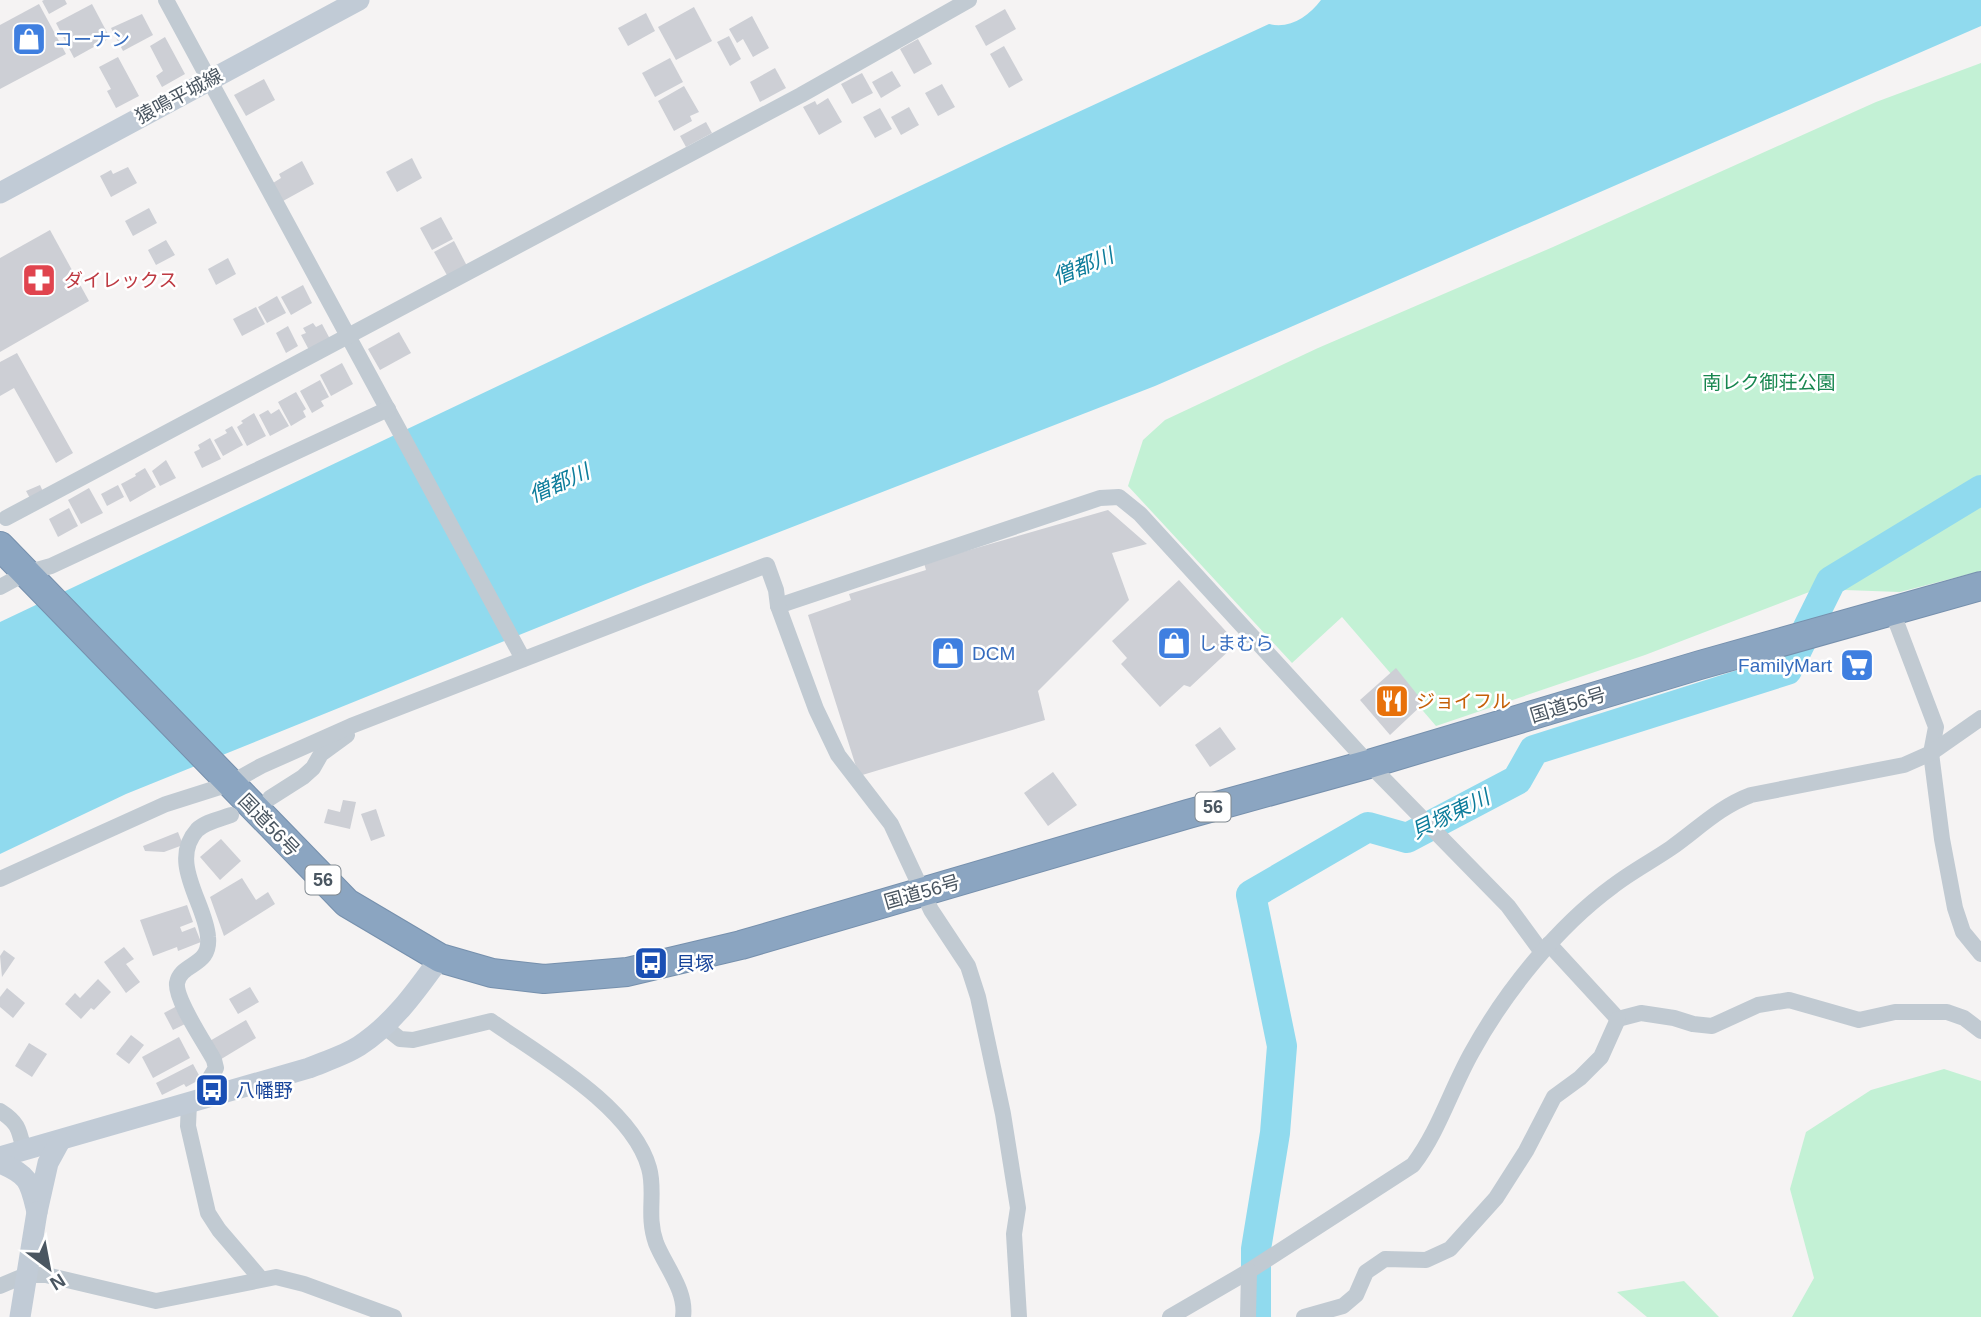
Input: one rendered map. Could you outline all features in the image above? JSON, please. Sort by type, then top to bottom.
[{"type":"highway","name":"国道56号","points":[[0,546],[347,903],[440,958],[492,973],[544,979],[627,972],[741,945],[1369,764],[1700,665],[1981,586]]},
{"type":"street","points":[[166,0],[521,654]]},
{"type":"street","name":"猿鳴平城線","points":[[0,193],[359,0]]},
{"type":"street","points":[[6,518],[802,95],[964,1]]},
{"type":"street","points":[[0,587],[35,582],[51,566],[390,414]]},
{"type":"street","points":[[778,606],[1100,498],[1119,497],[1140,514],[1369,764],[1508,906],[1545,948],[1618,1020]]},
{"type":"street","points":[[0,879],[166,804],[227,781],[521,654],[767,565],[776,590],[778,606],[816,709],[838,755],[891,824],[922,893],[968,966],[978,997],[1003,1114],[1018,1208],[1014,1234],[1019,1317]]},
{"type":"street","points":[[1892,611],[1936,727],[1931,753],[1942,839],[1955,908],[1963,932],[1981,954]]},
{"type":"street","points":[[1170,1317],[1249,1271],[1413,1165],[1429,1145],[1472,1051],[1545,948],[1613,886],[1672,847],[1713,813],[1734,801],[1751,795],[1904,765],[1931,753],[1981,718]]},
{"type":"street","points":[[270,798],[313,768],[321,754],[348,735],[351,726]]},
{"type":"street","points":[[231,816],[206,824],[196,831],[187,850],[186,866],[209,936],[208,950],[203,959],[181,974],[177,982],[178,995],[214,1059],[216,1068],[196,1101],[188,1126],[208,1213],[261,1279]]},
{"type":"street","points":[[0,1157],[309,1068],[357,1047],[385,1027],[410,1000],[440,958]]},
{"type":"street","points":[[1304,1317],[1343,1306],[1356,1295],[1366,1272],[1385,1259],[1426,1260],[1450,1249],[1496,1198],[1526,1151],[1554,1097],[1601,1057],[1618,1020],[1641,1013],[1712,1026],[1758,1005],[1789,1000],[1859,1020],[1895,1012],[1947,1012],[1964,1018],[1981,1031]]},
{"type":"street","points":[[385,1027],[401,1039],[413,1040],[491,1021],[588,1089],[614,1113],[636,1142],[649,1169],[650,1223],[657,1245],[682,1298],[683,1317]]},
{"type":"street","points":[[0,1111],[11,1118],[19,1128],[24,1151]]},
{"type":"street","points":[[20,1317],[48,1163],[60,1141]]},
{"type":"street","points":[[0,1163],[13,1168],[30,1182],[37,1212]]},
{"type":"street","points":[[1248,1317],[1249,1271]]},
{"type":"street","points":[[0,1286],[26,1275],[46,1275],[157,1309],[276,1276],[394,1317]]},
{"type":"green space","name":"南レク御荘公園","points":[[1981,63],[1981,571],[1900,592],[1817,589],[1645,655],[1436,726],[1342,617],[1292,663],[1128,486],[1143,440],[1165,420],[1318,348],[1553,247],[1876,102]]},
{"type":"green space","points":[[1944,1069],[1981,1081],[1981,1317],[1792,1317],[1814,1278],[1790,1189],[1806,1132],[1871,1090]]},
{"type":"green space","points":[[1684,1281],[1719,1317],[1647,1317],[1617,1292]]},
{"type":"water","name":"僧都川","points":[[1321,0],[1981,0],[1981,26],[1155,386],[643,585],[126,794],[0,854],[0,622],[996,150],[1269,24],[1284,25],[1298,20]]},
{"type":"building","points":[[65,0],[67,4],[49,14],[42,1]]},
{"type":"building","name":"コーナン","points":[[39,4],[66,54],[0,89],[0,25]]},
{"type":"building","points":[[92,4],[110,38],[74,58],[56,23]]},
{"type":"building","points":[[694,7],[712,41],[676,60],[658,27]]},
{"type":"building","points":[[1005,9],[1016,29],[986,46],[975,26]]},
{"type":"building","points":[[646,13],[655,31],[628,46],[618,28]]},
{"type":"building","points":[[142,14],[153,35],[123,51],[111,28]]},
{"type":"building","points":[[752,16],[769,48],[753,57],[743,39],[737,43],[729,29]]},
{"type":"building","points":[[729,36],[741,59],[730,66],[717,42]]},
{"type":"building","points":[[165,37],[185,74],[162,87],[156,76],[163,71],[150,46]]},
{"type":"building","points":[[918,39],[932,64],[914,74],[900,49]]},
{"type":"building","points":[[1004,46],[1023,80],[1009,88],[990,54]]},
{"type":"building","points":[[118,57],[139,96],[116,108],[107,91],[111,89],[99,67]]},
{"type":"building","points":[[670,58],[683,82],[655,97],[642,73]]},
{"type":"building","points":[[775,68],[786,88],[760,102],[750,82]]},
{"type":"building","points":[[892,71],[901,86],[881,98],[872,82]]},
{"type":"building","points":[[862,73],[873,93],[852,104],[841,84]]},
{"type":"building","points":[[264,79],[275,100],[246,116],[234,95]]},
{"type":"building","points":[[942,84],[955,107],[938,116],[925,93]]},
{"type":"building","points":[[684,86],[699,112],[690,116],[692,121],[674,131],[658,101]]},
{"type":"building","points":[[828,98],[842,122],[819,135],[803,107],[815,101],[817,105]]},
{"type":"building","points":[[909,107],[919,125],[901,135],[891,117]]},
{"type":"building","points":[[880,108],[892,129],[875,138],[863,117]]},
{"type":"building","points":[[706,122],[712,133],[686,147],[680,136]]},
{"type":"building","points":[[412,158],[422,178],[397,192],[386,172]]},
{"type":"building","points":[[302,161],[314,184],[283,201],[273,183],[281,178],[279,174]]},
{"type":"building","points":[[128,167],[137,183],[111,197],[100,176],[111,170],[113,174]]},
{"type":"building","points":[[149,208],[157,223],[133,236],[125,221]]},
{"type":"building","points":[[441,217],[453,239],[432,250],[420,228]]},
{"type":"building","name":"ダイレックス","points":[[50,230],[89,301],[0,352],[0,258]]},
{"type":"building","points":[[166,240],[175,255],[156,265],[148,250]]},
{"type":"building","points":[[454,241],[467,266],[448,277],[434,252]]},
{"type":"building","points":[[228,258],[236,274],[216,285],[208,269]]},
{"type":"building","points":[[303,285],[312,303],[291,315],[281,297]]},
{"type":"building","points":[[277,296],[286,313],[267,323],[258,307]]},
{"type":"building","points":[[256,307],[265,324],[242,336],[233,319]]},
{"type":"building","points":[[313,323],[316,327],[322,324],[330,339],[309,350],[301,335],[306,333],[303,328]]},
{"type":"building","points":[[288,326],[298,346],[286,353],[276,333]]},
{"type":"building","points":[[399,332],[411,353],[380,370],[368,349]]},
{"type":"building","points":[[17,353],[73,453],[56,463],[14,388],[0,396],[0,362]]},
{"type":"building","points":[[342,363],[353,384],[331,396],[320,375]]},
{"type":"building","points":[[320,380],[329,397],[321,401],[324,406],[312,413],[300,391]]},
{"type":"building","points":[[296,392],[306,409],[303,411],[306,417],[291,426],[278,402]]},
{"type":"building","points":[[279,409],[289,426],[270,436],[259,415],[268,410],[271,414]]},
{"type":"building","points":[[254,413],[266,436],[247,446],[237,427]]},
{"type":"building","points":[[232,426],[243,445],[223,456],[214,440],[227,433],[225,430]]},
{"type":"building","points":[[210,438],[221,459],[202,468],[194,452],[200,449],[198,445]]},
{"type":"building","points":[[166,460],[176,478],[160,486],[152,471]]},
{"type":"building","points":[[145,468],[156,487],[130,502],[121,484]]},
{"type":"building","points":[[40,485],[45,496],[32,502],[26,491]]},
{"type":"building","points":[[118,485],[124,497],[107,506],[101,494]]},
{"type":"building","points":[[89,488],[103,513],[81,524],[68,500]]},
{"type":"building","points":[[69,508],[78,526],[58,537],[49,519]]},
{"type":"building","name":"DCM","points":[[1108,510],[1147,544],[1112,553],[1129,600],[1038,691],[1045,720],[859,776],[808,615],[851,600],[849,594],[926,570],[924,563]]},
{"type":"building","name":"しまむら","points":[[1179,580],[1233,639],[1234,646],[1190,687],[1184,685],[1160,707],[1121,664],[1127,658],[1112,641]]},
{"type":"building","name":"ジョイフル","points":[[1396,668],[1424,703],[1390,735],[1360,700]]},
{"type":"building","points":[[1220,727],[1236,749],[1210,767],[1195,745]]},
{"type":"building","points":[[1053,772],[1077,805],[1048,826],[1024,793]]},
{"type":"building","points":[[343,800],[356,802],[350,829],[324,823],[328,809],[340,812]]},
{"type":"building","points":[[376,809],[385,836],[371,841],[361,814]]},
{"type":"building","points":[[178,832],[183,845],[164,852],[145,851],[143,846]]},
{"type":"building","points":[[221,839],[241,861],[220,880],[200,857]]},
{"type":"building","points":[[242,878],[256,900],[268,892],[275,904],[224,936],[210,897]]},
{"type":"building","points":[[187,905],[193,922],[180,927],[182,932],[195,927],[201,942],[178,951],[177,947],[153,956],[140,920]]},
{"type":"building","points":[[124,947],[134,959],[126,964],[140,982],[126,993],[104,962]]},
{"type":"building","points":[[4,950],[15,958],[2,977],[0,956]]},
{"type":"building","points":[[98,979],[111,992],[81,1019],[65,1004],[75,993],[80,998]]},
{"type":"building","points":[[250,987],[259,1002],[238,1014],[229,999]]},
{"type":"building","points":[[7,988],[25,1003],[13,1018],[0,1007],[0,997]]},
{"type":"building","points":[[177,1006],[187,1023],[173,1030],[164,1013]]},
{"type":"building","points":[[246,1020],[256,1038],[218,1061],[208,1042]]},
{"type":"building","points":[[131,1035],[144,1045],[129,1064],[116,1054]]},
{"type":"building","points":[[179,1037],[190,1058],[153,1078],[142,1057]]},
{"type":"building","points":[[29,1043],[47,1054],[32,1077],[15,1066]]},
{"type":"building","points":[[193,1064],[201,1079],[162,1095],[156,1083]]},
{"type":"waterway","name":"貝塚東川","points":[[1256,1317],[1256,1249],[1275,1133],[1282,1046],[1251,895],[1368,827],[1407,838],[1517,780],[1534,750],[1787,670],[1831,581],[1981,490]]},
{"type":"place","name":"コーナン","points":[[29,39]]},
{"type":"place","name":"ダイレックス","points":[[39,280]]},
{"type":"place","name":"しまむら","points":[[1174,643]]},
{"type":"place","name":"DCM","points":[[948,653]]},
{"type":"place","name":"FamilyMart","points":[[1857,665]]},
{"type":"place","name":"ジョイフル","points":[[1392,701]]},
{"type":"place","name":"貝塚","points":[[651,963]]},
{"type":"place","name":"八幡野","points":[[212,1090]]}]
